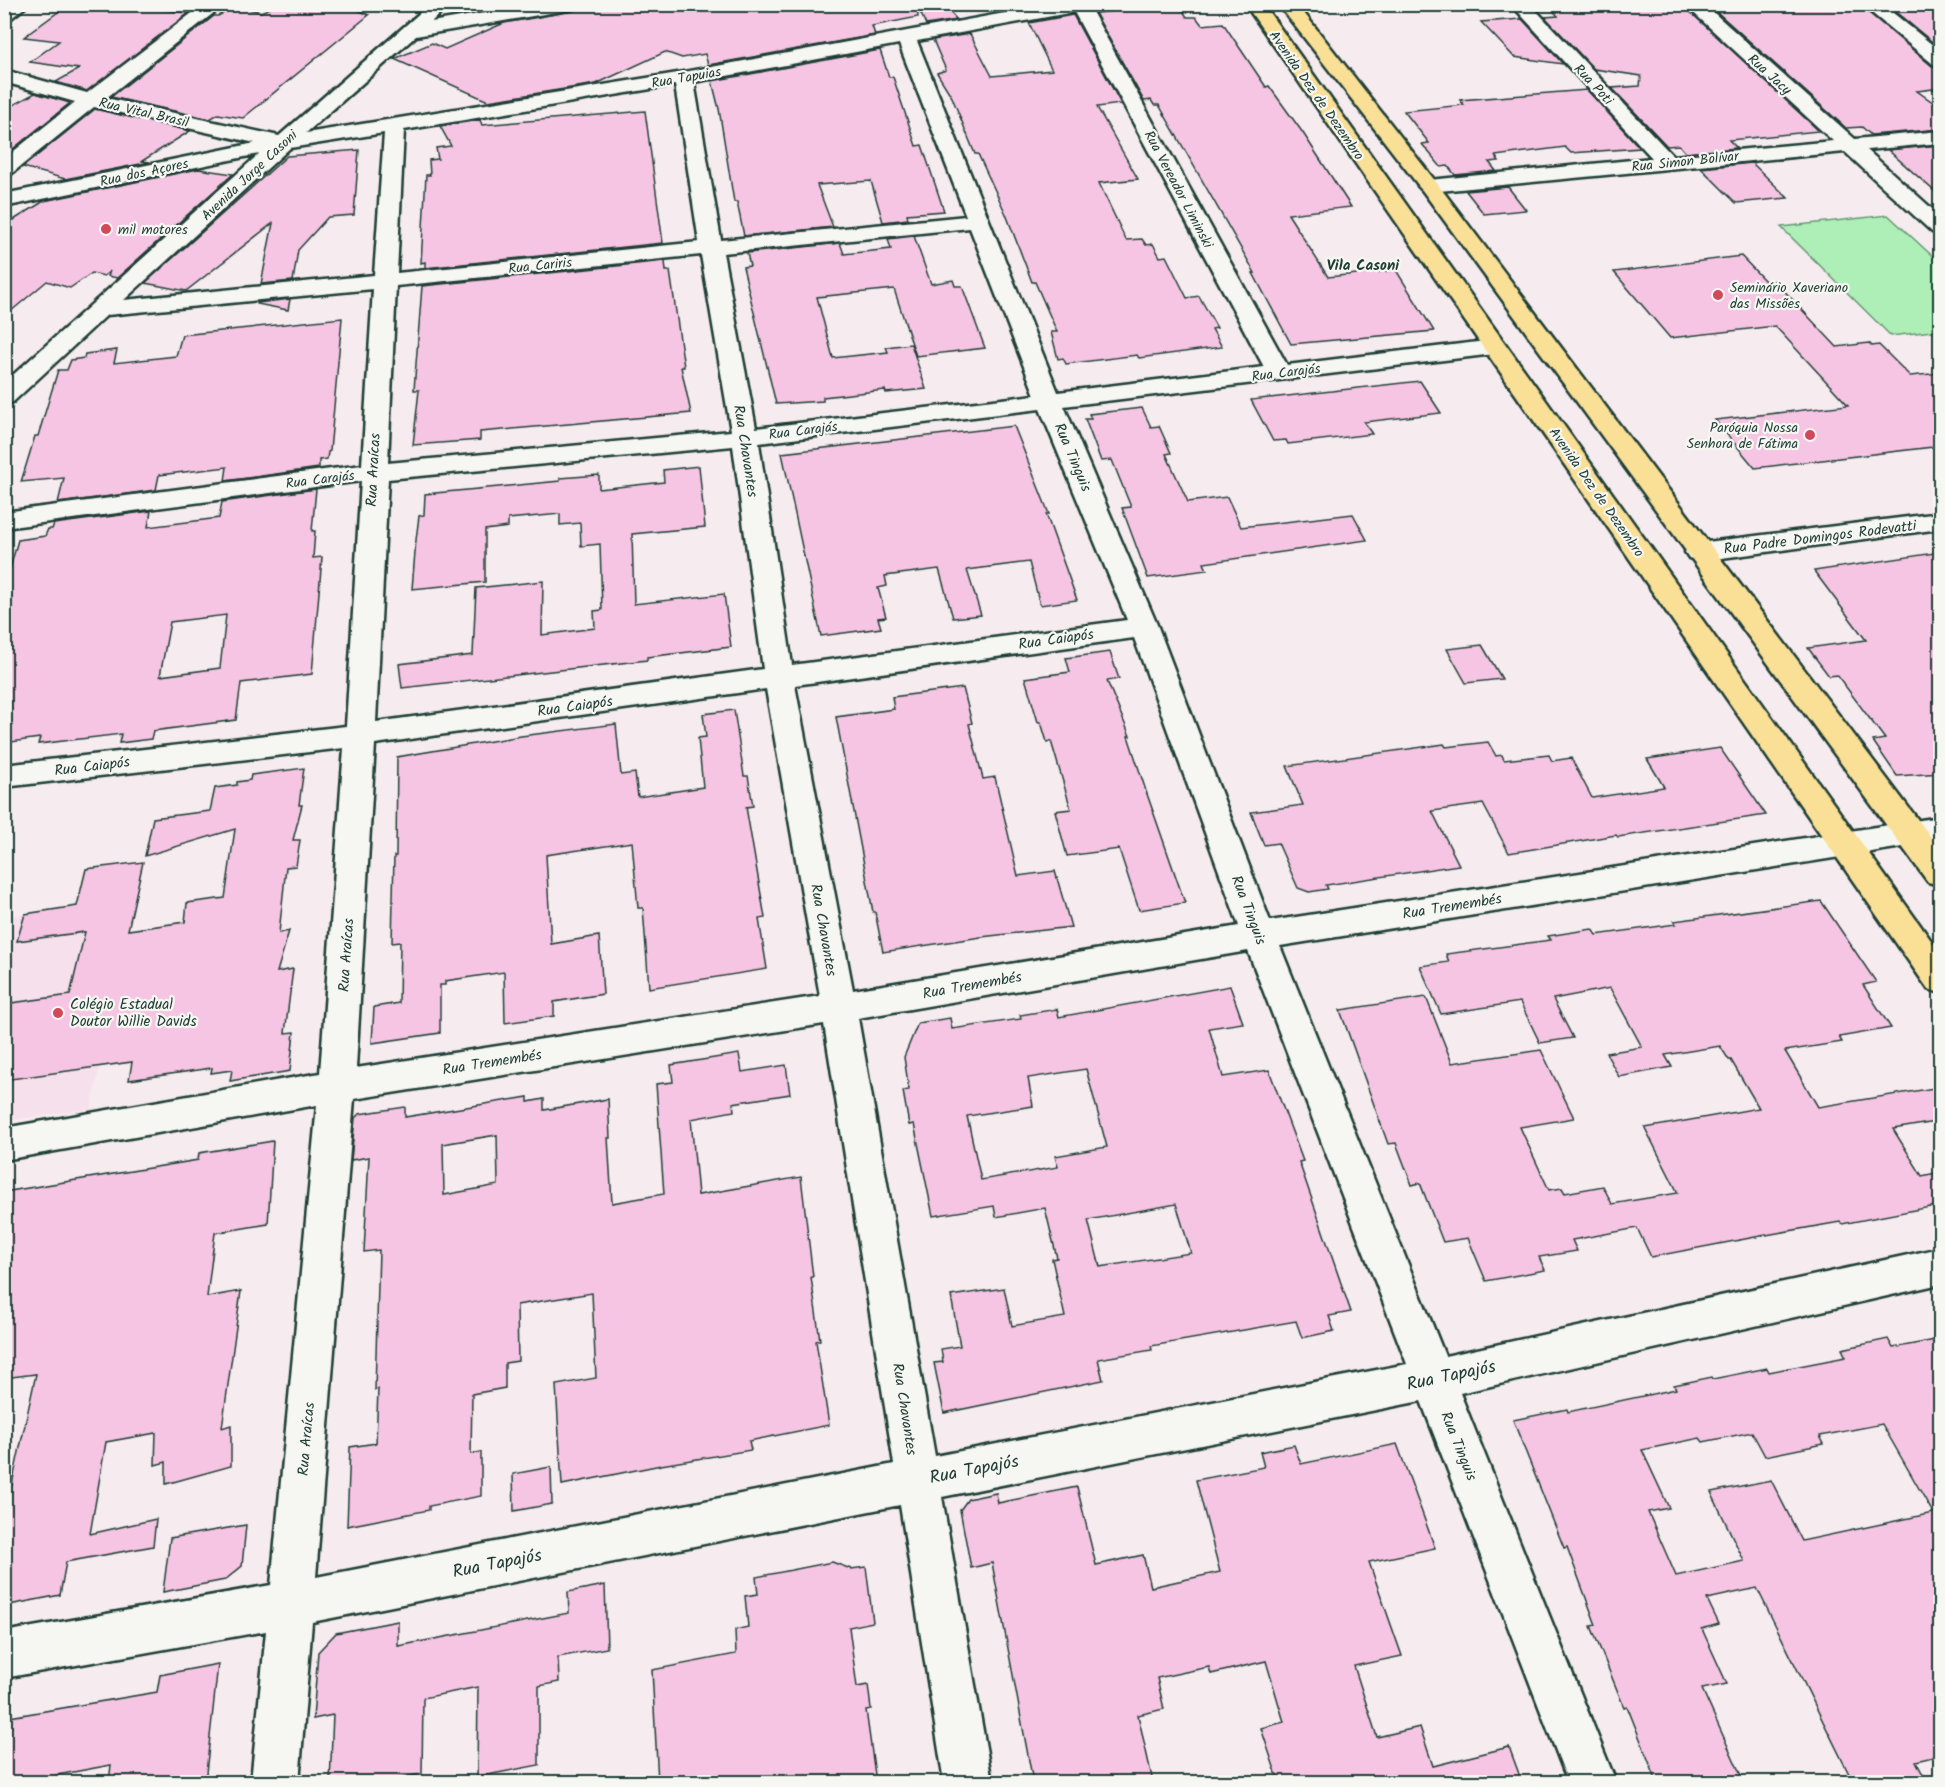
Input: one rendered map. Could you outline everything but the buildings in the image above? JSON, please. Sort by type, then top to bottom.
[{"type":"highway","name":"Avenida Dez de Dezembro","points":[[1254,4],[1941,979]]},
{"type":"highway","name":"Avenida Dez de Dezembro","points":[[1287,4],[1429,186],[1699,552],[1925,831],[1941,873]]},
{"type":"street","points":[[4,15],[20,4]]},
{"type":"street","points":[[4,170],[90,100],[216,4]]},
{"type":"street","points":[[443,4],[463,13],[490,18]]},
{"type":"street","name":"Avenida Jorge Casoni","points":[[4,397],[313,116],[443,4]]},
{"type":"street","points":[[408,32],[573,4]]},
{"type":"street","name":"Rua Poti","points":[[1520,4],[1668,163]]},
{"type":"street","name":"Rua Jacy","points":[[1693,4],[1941,227]]},
{"type":"street","points":[[1870,4],[1941,60]]},
{"type":"street","name":"Rua Tapuias","points":[[284,143],[684,78],[1049,8],[1083,5]]},
{"type":"street","name":"Rua Vereador Liminski","points":[[1083,5],[1279,373]]},
{"type":"street","name":"Rua Tinguis","points":[[906,37],[1049,400],[1144,627],[1259,936],[1592,1782]]},
{"type":"street","name":"Rua Vital Brasil","points":[[4,76],[90,100],[284,143]]},
{"type":"street","name":"Rua Chavantes","points":[[684,78],[711,248],[745,437],[778,678],[838,1008],[968,1782]]},
{"type":"street","points":[[253,137],[285,130],[313,116],[317,122],[333,127],[383,127]]},
{"type":"street","points":[[201,125],[239,153],[246,162],[248,177]]},
{"type":"street","name":"Rua Araícas","points":[[275,1782],[337,1086],[361,735],[384,280],[383,127]]},
{"type":"street","name":"Rua Simon Bolívar","points":[[1429,186],[1848,144],[1941,137]]},
{"type":"street","name":"Rua dos Açores","points":[[9,202],[284,143]]},
{"type":"street","name":"Rua Cariris","points":[[102,309],[978,221]]},
{"type":"street","name":"Rua Carajás","points":[[4,520],[373,472],[745,437],[1494,347]]},
{"type":"street","name":"Rua Padre Domingos Rodevatti","points":[[1699,552],[1941,521]]},
{"type":"street","name":"Rua Caiapós","points":[[4,777],[361,735],[1144,627]]},
{"type":"street","name":"Rua Tremembés","points":[[4,1144],[337,1086],[838,1008],[1259,936],[1925,831]]},
{"type":"street","name":"Rua Tapajós","points":[[4,1655],[291,1604],[1433,1379],[1941,1266]]},
{"type":"shaded area","name":"Colégio Estadual Doutor Willie Davids","points":[[135,898],[91,1109],[5,1121],[4,917]]},
{"type":"green space","points":[[1888,215],[1940,263],[1940,330],[1891,336],[1781,227]]},
{"type":"place","name":"mil motores","points":[[106,229]]},
{"type":"place","name":"Seminário Xaveriano das Missões","points":[[1718,295]]},
{"type":"place","name":"Paróquia Nossa Senhora de Fátima","points":[[1810,435]]},
{"type":"place","name":"Colégio Estadual Doutor Willie Davids","points":[[58,1013]]},
{"type":"district","name":"Vila Casoni","points":[[1363,265]]}]
